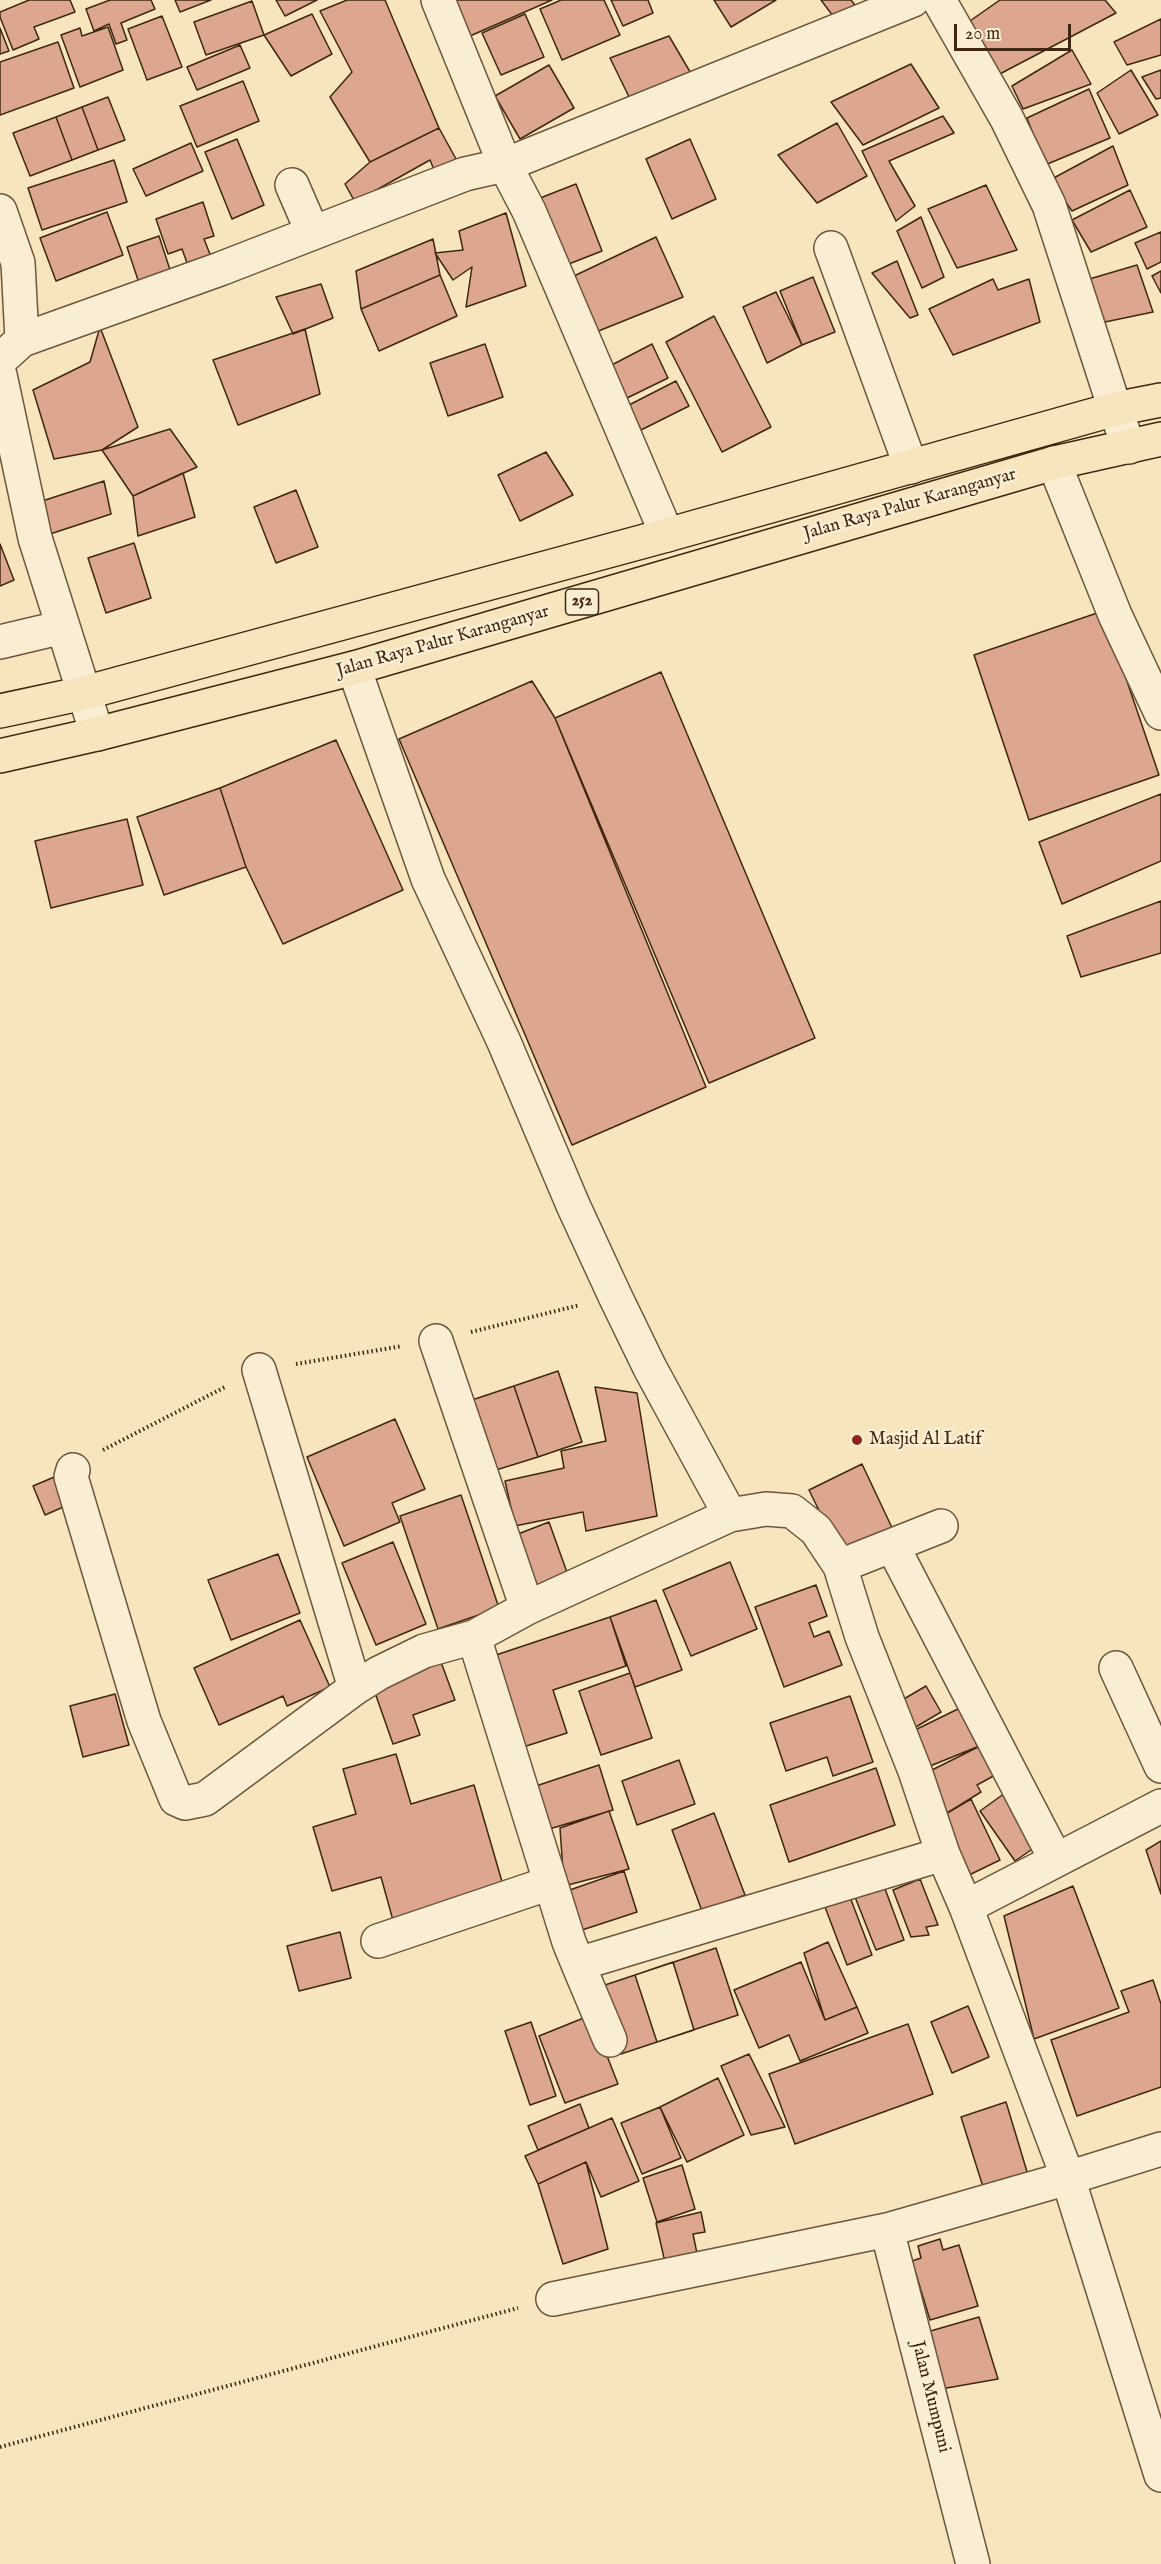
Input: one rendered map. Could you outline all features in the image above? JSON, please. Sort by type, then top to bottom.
[{"type":"main road","name":"Jalan Raya Palur Karanganyar","points":[[0,711],[84,693],[667,535],[1115,409],[1161,400]]},
{"type":"main road","name":"Jalan Raya Palur Karanganyar","points":[[0,756],[97,734],[354,668],[1054,463],[1161,439]]},
{"type":"street","points":[[438,0],[505,165],[530,212],[667,535]]},
{"type":"street","points":[[0,211],[18,263],[11,350],[312,231],[465,174],[505,165],[913,0]]},
{"type":"street","points":[[939,0],[1007,119],[1049,205],[1115,409],[1130,447]]},
{"type":"street","points":[[292,185],[312,231]]},
{"type":"street","points":[[831,248],[911,467]]},
{"type":"street","points":[[0,375],[35,538],[97,734]]},
{"type":"street","points":[[1054,463],[1115,615],[1161,713]]},
{"type":"street","points":[[0,642],[63,627]]},
{"type":"street","points":[[354,668],[428,879],[504,1042],[615,1296],[650,1368],[730,1515]]},
{"type":"street","points":[[436,1341],[527,1608]]},
{"type":"street","points":[[259,1370],[355,1688]]},
{"type":"street","points":[[73,1470],[71,1477],[74,1488],[144,1721],[176,1799],[185,1803],[206,1799],[355,1688],[379,1673],[424,1651],[474,1637],[527,1608],[730,1515],[766,1509],[792,1510],[816,1530],[840,1566],[862,1637],[915,1771],[943,1854],[966,1907],[1068,2178],[1161,2475]]},
{"type":"street","points":[[840,1566],[941,1527]]},
{"type":"street","points":[[893,1546],[1056,1860]]},
{"type":"street","points":[[474,1637],[550,1883],[578,1964],[610,2040]]},
{"type":"street","points":[[1116,1668],[1161,1766]]},
{"type":"street","points":[[966,1907],[1161,1806]]},
{"type":"street","points":[[578,1964],[943,1854]]},
{"type":"street","points":[[378,1941],[550,1883]]},
{"type":"street","points":[[554,2299],[887,2230],[1161,2149]]},
{"type":"street","name":"Jalan Mumpuni","points":[[887,2230],[973,2564]]},
{"type":"path","points":[[73,1470],[87,1459],[259,1370],[436,1341],[615,1296]]},
{"type":"path","points":[[0,2447],[554,2299]]},
{"type":"building","points":[[29,0],[70,0],[75,12],[34,27],[39,39],[13,50],[0,12]]},
{"type":"building","points":[[110,0],[151,0],[155,9],[121,23],[127,40],[116,44],[109,24],[94,31],[86,9]]},
{"type":"building","points":[[175,0],[211,0],[180,12]]},
{"type":"building","points":[[276,0],[317,0],[285,16]]},
{"type":"building","points":[[347,0],[385,0],[439,128],[370,162],[330,97],[352,72],[320,11]]},
{"type":"building","points":[[552,0],[470,36],[455,1]]},
{"type":"building","points":[[561,0],[604,0],[620,35],[562,60],[540,9]]},
{"type":"building","points":[[611,0],[648,0],[653,13],[623,26]]},
{"type":"building","points":[[714,0],[776,0],[731,27]]},
{"type":"building","points":[[821,0],[851,0],[858,9],[839,24]]},
{"type":"building","points":[[1000,0],[1105,0],[1116,13],[994,77],[967,23]]},
{"type":"building","points":[[252,1],[264,35],[206,55],[194,22]]},
{"type":"building","points":[[312,14],[332,54],[291,76],[264,35]]},
{"type":"building","points":[[525,14],[544,57],[501,75],[482,33]]},
{"type":"building","points":[[162,16],[182,67],[147,80],[128,29]]},
{"type":"building","points":[[1161,19],[1161,55],[1127,65],[1114,42]]},
{"type":"building","points":[[108,27],[123,70],[80,87],[61,35],[80,28],[82,36]]},
{"type":"building","points":[[0,28],[9,51],[0,54]]},
{"type":"building","points":[[669,36],[696,82],[634,107],[610,58]]},
{"type":"building","points":[[58,42],[74,88],[0,115],[0,62]]},
{"type":"building","points":[[240,45],[250,68],[197,90],[187,67]]},
{"type":"building","points":[[1072,50],[1091,84],[1023,109],[1012,86]]},
{"type":"building","points":[[911,64],[939,108],[863,145],[831,102]]},
{"type":"building","points":[[549,65],[574,108],[520,139],[495,96]]},
{"type":"building","points":[[1131,70],[1158,115],[1119,134],[1097,93]]},
{"type":"building","points":[[1161,70],[1161,98],[1156,99],[1142,77]]},
{"type":"building","points":[[243,81],[259,121],[197,147],[180,106]]},
{"type":"building","points":[[1089,89],[1110,138],[1045,165],[1027,118]]},
{"type":"building","points":[[108,97],[125,140],[98,150],[82,107]]},
{"type":"building","points":[[82,107],[98,150],[72,160],[56,117]]},
{"type":"building","points":[[943,116],[954,133],[889,161],[915,206],[896,221],[862,151]]},
{"type":"building","points":[[56,117],[72,160],[30,176],[13,133]]},
{"type":"building","points":[[837,123],[867,176],[817,203],[778,155]]},
{"type":"building","points":[[439,128],[461,168],[437,177],[430,160],[355,202],[345,184],[370,162]]},
{"type":"building","points":[[237,139],[264,205],[232,219],[205,152]]},
{"type":"building","points":[[690,139],[716,199],[672,219],[646,159]]},
{"type":"building","points":[[191,143],[203,171],[146,196],[133,169]]},
{"type":"building","points":[[1113,146],[1128,185],[1072,211],[1050,180]]},
{"type":"building","points":[[114,160],[127,202],[42,230],[28,188]]},
{"type":"building","points":[[576,184],[602,251],[561,267],[535,200]]},
{"type":"building","points":[[986,185],[1017,250],[957,268],[928,209]]},
{"type":"building","points":[[1130,190],[1147,227],[1091,252],[1072,220]]},
{"type":"building","points":[[203,202],[214,236],[204,239],[213,262],[190,271],[182,249],[168,254],[156,219]]},
{"type":"building","points":[[107,212],[123,255],[56,281],[40,238]]},
{"type":"building","points":[[506,213],[526,286],[466,307],[472,267],[453,280],[435,253],[463,250],[459,231]]},
{"type":"building","points":[[921,217],[944,277],[922,288],[897,231]]},
{"type":"building","points":[[1161,232],[1161,262],[1147,269],[1135,243]]},
{"type":"building","points":[[159,236],[172,276],[140,286],[127,247]]},
{"type":"building","points":[[656,237],[683,297],[596,332],[574,276]]},
{"type":"building","points":[[433,239],[440,275],[361,309],[356,271]]},
{"type":"building","points":[[897,261],[918,315],[910,318],[872,273]]},
{"type":"building","points":[[1137,265],[1153,312],[1105,322],[1086,280]]},
{"type":"building","points":[[1161,271],[1161,293],[1152,276]]},
{"type":"building","points":[[440,275],[457,316],[379,351],[361,309]]},
{"type":"building","points":[[813,277],[835,332],[802,345],[780,291]]},
{"type":"building","points":[[993,279],[998,290],[1029,279],[1040,322],[953,355],[929,309]]},
{"type":"building","points":[[321,284],[333,318],[293,334],[276,297]]},
{"type":"building","points":[[776,292],[802,345],[767,363],[743,307]]},
{"type":"building","points":[[714,316],[771,427],[722,452],[666,342]]},
{"type":"building","points":[[100,327],[138,427],[102,450],[54,459],[33,390],[90,362]]},
{"type":"building","points":[[305,329],[320,394],[238,425],[213,360]]},
{"type":"building","points":[[485,344],[503,397],[448,416],[430,363]]},
{"type":"building","points":[[652,344],[668,378],[623,400],[606,368]]},
{"type":"building","points":[[676,381],[689,406],[641,430],[629,405]]},
{"type":"building","points":[[170,429],[197,467],[133,496],[102,450]]},
{"type":"building","points":[[546,452],[573,495],[520,521],[498,475]]},
{"type":"building","points":[[183,473],[195,517],[138,536],[133,496]]},
{"type":"building","points":[[104,481],[111,514],[44,536],[36,503]]},
{"type":"building","points":[[296,490],[318,547],[276,563],[254,507]]},
{"type":"building","points":[[134,543],[151,598],[106,613],[88,558]]},
{"type":"building","points":[[0,544],[14,580],[0,586]]},
{"type":"building","points":[[1103,611],[1159,775],[1029,820],[974,655]]},
{"type":"building","points":[[661,672],[815,1038],[709,1083],[555,718]]},
{"type":"building","points":[[532,681],[555,718],[706,1087],[572,1145],[399,739]]},
{"type":"building","points":[[336,740],[403,890],[283,944],[246,867],[220,788]]},
{"type":"building","points":[[220,788],[246,867],[164,895],[137,817]]},
{"type":"building","points":[[1161,794],[1161,861],[1062,904],[1039,842]]},
{"type":"building","points":[[127,819],[143,885],[51,908],[35,841]]},
{"type":"building","points":[[1161,901],[1161,953],[1081,977],[1067,936]]},
{"type":"building","points":[[558,1371],[582,1442],[538,1457],[514,1386]]},
{"type":"building","points":[[514,1386],[538,1457],[483,1474],[463,1403]]},
{"type":"building","points":[[595,1387],[637,1393],[657,1516],[586,1531],[583,1512],[515,1526],[505,1481],[564,1468],[561,1451],[606,1441]]},
{"type":"building","points":[[395,1419],[425,1489],[392,1503],[400,1522],[344,1546],[307,1457]]},
{"type":"building","points":[[862,1464],[894,1532],[842,1558],[809,1490]]},
{"type":"building","points":[[66,1472],[77,1501],[45,1515],[33,1486]]},
{"type":"building","points":[[461,1495],[499,1608],[438,1629],[400,1516]]},
{"type":"building","points":[[549,1522],[569,1578],[537,1589],[518,1534]]},
{"type":"building","points":[[393,1542],[426,1624],[376,1645],[342,1563]]},
{"type":"building","points":[[278,1554],[300,1613],[231,1640],[208,1580]]},
{"type":"building","points":[[730,1562],[757,1629],[691,1656],[663,1590]]},
{"type":"building","points":[[816,1585],[827,1616],[809,1623],[814,1637],[829,1631],[842,1665],[784,1687],[755,1607]]},
{"type":"building","points":[[656,1600],[682,1670],[635,1687],[610,1617]]},
{"type":"building","points":[[610,1617],[626,1666],[553,1690],[567,1733],[520,1748],[490,1657]]},
{"type":"building","points":[[300,1620],[330,1687],[287,1706],[283,1696],[219,1725],[194,1668]]},
{"type":"building","points":[[441,1662],[455,1700],[413,1715],[420,1735],[393,1744],[373,1687]]},
{"type":"building","points":[[630,1673],[652,1738],[601,1755],[579,1691]]},
{"type":"building","points":[[926,1686],[941,1712],[904,1734],[897,1703]]},
{"type":"building","points":[[115,1694],[129,1745],[83,1757],[70,1706]]},
{"type":"building","points":[[850,1696],[873,1762],[833,1776],[827,1757],[786,1771],[770,1723]]},
{"type":"building","points":[[966,1705],[982,1745],[930,1766],[913,1731]]},
{"type":"building","points":[[982,1745],[999,1773],[977,1785],[981,1792],[939,1818],[928,1772]]},
{"type":"building","points":[[396,1754],[411,1804],[474,1785],[505,1892],[394,1924],[381,1877],[332,1891],[313,1827],[356,1814],[343,1769]]},
{"type":"building","points":[[679,1760],[695,1804],[637,1825],[622,1781]]},
{"type":"building","points":[[599,1765],[613,1810],[546,1830],[533,1787]]},
{"type":"building","points":[[876,1768],[895,1825],[789,1862],[770,1805]]},
{"type":"building","points":[[1005,1793],[1041,1843],[1015,1861],[980,1811]]},
{"type":"building","points":[[971,1799],[1000,1860],[967,1876],[939,1818]]},
{"type":"building","points":[[609,1811],[629,1869],[564,1886],[560,1828]]},
{"type":"building","points":[[714,1813],[745,1895],[702,1911],[672,1830]]},
{"type":"building","points":[[1161,1841],[1161,1894],[1146,1850]]},
{"type":"building","points":[[624,1871],[637,1912],[579,1931],[567,1891]]},
{"type":"building","points":[[920,1879],[938,1925],[926,1927],[929,1935],[911,1937],[893,1890]]},
{"type":"building","points":[[884,1886],[904,1940],[876,1950],[855,1897]]},
{"type":"building","points":[[1073,1886],[1119,2008],[1034,2039],[1004,1916]]},
{"type":"building","points":[[850,1897],[872,1955],[847,1965],[825,1907]]},
{"type":"building","points":[[340,1932],[351,1978],[299,1991],[287,1946]]},
{"type":"building","points":[[828,1942],[857,2007],[825,2020],[804,1953]]},
{"type":"building","points":[[716,1948],[738,2015],[621,2054],[599,1987]]},
{"type":"building","points":[[673,1962],[694,2030],[657,2042],[635,1975]]},
{"type":"building","points":[[801,1962],[825,2020],[857,2007],[868,2033],[800,2061],[789,2035],[759,2048],[734,1990]]},
{"type":"building","points":[[1153,1980],[1161,2004],[1161,2087],[1077,2116],[1051,2040],[1129,2012],[1121,1991]]},
{"type":"building","points":[[968,2006],[989,2057],[952,2073],[931,2022]]},
{"type":"building","points":[[591,2015],[618,2084],[565,2103],[539,2036]]},
{"type":"building","points":[[531,2022],[556,2096],[530,2105],[505,2031]]},
{"type":"building","points":[[908,2024],[933,2094],[795,2144],[769,2074]]},
{"type":"building","points":[[749,2054],[785,2127],[751,2135],[721,2066]]},
{"type":"building","points":[[718,2078],[744,2135],[687,2162],[660,2107]]},
{"type":"building","points":[[1006,2102],[1028,2175],[984,2190],[961,2117]]},
{"type":"building","points":[[580,2104],[589,2128],[538,2150],[528,2126]]},
{"type":"building","points":[[660,2107],[681,2158],[642,2174],[621,2123]]},
{"type":"building","points":[[612,2118],[639,2181],[601,2197],[586,2162],[538,2184],[525,2156]]},
{"type":"building","points":[[586,2162],[608,2249],[563,2264],[538,2184]]},
{"type":"building","points":[[682,2165],[695,2209],[657,2222],[643,2178]]},
{"type":"building","points":[[701,2212],[705,2232],[693,2234],[699,2263],[667,2271],[656,2223]]},
{"type":"building","points":[[940,2239],[943,2250],[959,2245],[978,2306],[930,2320],[912,2261],[921,2258],[918,2246]]},
{"type":"building","points":[[979,2317],[998,2379],[941,2389],[927,2332]]},
{"type":"place","name":"Masjid Al Latif","points":[[857,1440]]}]
